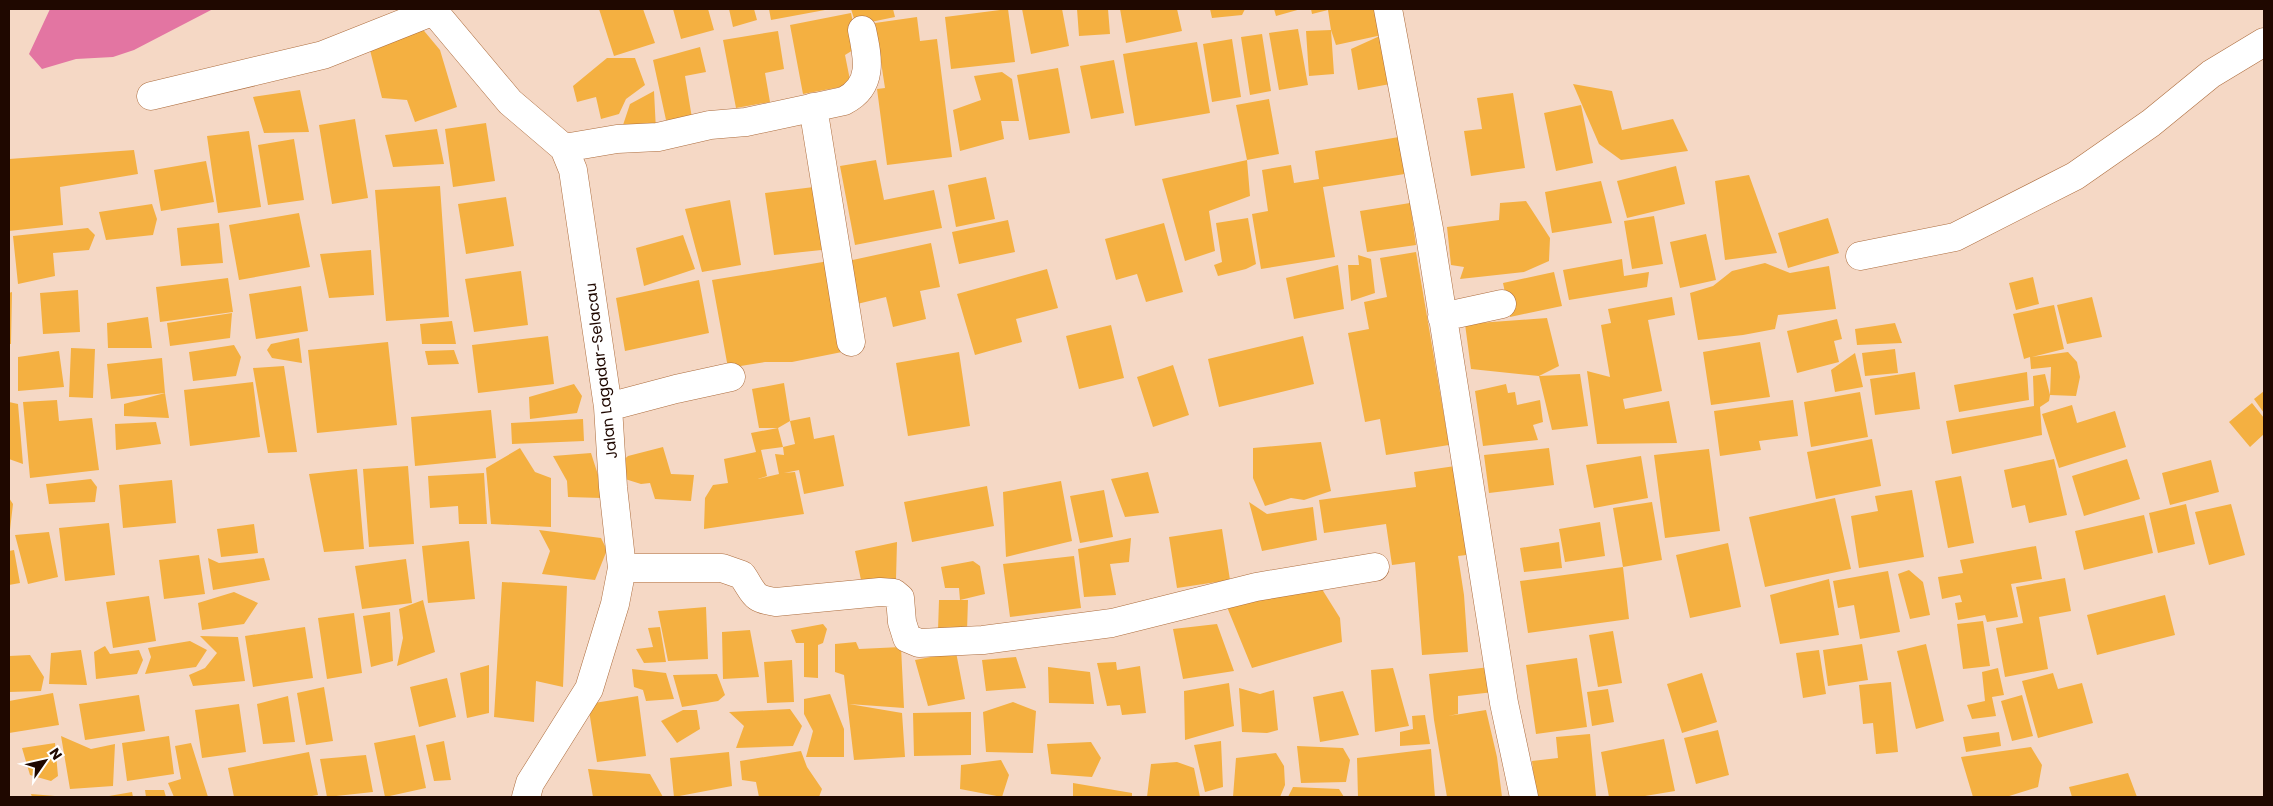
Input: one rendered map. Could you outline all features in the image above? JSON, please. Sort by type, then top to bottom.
[{"type":"street","points":[[1388,9],[1429,230],[1504,703],[1524,797]]},
{"type":"street","points":[[151,96],[323,55],[433,10]]},
{"type":"street","name":"Jalan Lagadar-Selacau","points":[[433,10],[510,102],[564,148],[573,170],[608,407],[613,487],[622,568],[615,604],[589,689],[530,783],[526,797]]},
{"type":"street","points":[[564,148],[617,139],[658,137],[710,125],[746,122],[844,101],[855,95],[868,73],[867,52],[862,30]]},
{"type":"street","points":[[1860,256],[1955,237],[2076,176],[2151,123],[2212,74],[2264,42]]},
{"type":"street","points":[[813,107],[851,342]]},
{"type":"street","points":[[1442,316],[1502,304]]},
{"type":"street","points":[[608,407],[676,389],[731,378]]},
{"type":"street","points":[[622,568],[722,568],[742,575],[752,592],[760,600],[776,602],[880,592],[894,593],[900,598],[902,622],[908,638],[919,644],[983,640],[1112,623],[1256,588],[1375,567]]},
{"type":"shaded area","points":[[50,9],[213,9],[134,50],[113,57],[76,59],[42,69],[29,54]]},
{"type":"building","points":[[599,9],[643,9],[655,43],[614,56]]},
{"type":"building","points":[[673,9],[708,9],[714,30],[681,39]]},
{"type":"building","points":[[729,9],[754,9],[757,20],[733,27]]},
{"type":"building","points":[[769,9],[825,9],[825,10],[771,20]]},
{"type":"building","points":[[851,9],[893,9],[895,17],[856,25]]},
{"type":"building","points":[[1008,9],[1015,62],[951,69],[945,17]]},
{"type":"building","points":[[1022,9],[1062,9],[1069,46],[1031,54]]},
{"type":"building","points":[[1077,9],[1108,9],[1110,34],[1079,36]]},
{"type":"building","points":[[1120,9],[1177,9],[1182,31],[1126,43]]},
{"type":"building","points":[[1210,9],[1245,9],[1242,15],[1212,18]]},
{"type":"building","points":[[1274,9],[1301,9],[1276,16]]},
{"type":"building","points":[[1311,9],[1376,9],[1382,35],[1336,45],[1331,30],[1328,10],[1312,14]]},
{"type":"building","points":[[851,13],[858,47],[845,55],[851,85],[803,94],[790,25]]},
{"type":"building","points":[[917,17],[920,41],[937,39],[952,157],[887,165],[877,89],[885,88],[875,23]]},
{"type":"building","points":[[420,26],[440,50],[457,107],[415,122],[407,100],[382,98],[369,46]]},
{"type":"building","points":[[1298,29],[1308,85],[1279,90],[1269,33]]},
{"type":"building","points":[[1331,30],[1334,74],[1309,76],[1306,31]]},
{"type":"building","points":[[778,31],[784,69],[765,73],[770,102],[736,108],[723,40]]},
{"type":"building","points":[[1262,34],[1271,91],[1250,95],[1241,37]]},
{"type":"building","points":[[1382,35],[1390,84],[1358,90],[1351,49]]},
{"type":"building","points":[[1232,39],[1241,97],[1212,102],[1203,44]]},
{"type":"building","points":[[1197,42],[1210,113],[1135,126],[1123,54]]},
{"type":"building","points":[[700,47],[706,72],[685,76],[692,118],[666,120],[653,60]]},
{"type":"building","points":[[607,58],[635,58],[645,85],[626,99],[619,114],[601,119],[596,97],[577,102],[573,86]]},
{"type":"building","points":[[1114,60],[1124,113],[1091,119],[1080,66]]},
{"type":"building","points":[[1058,68],[1070,133],[1029,140],[1017,75]]},
{"type":"building","points":[[1002,72],[1012,79],[1019,121],[1001,121],[1004,139],[960,151],[953,110],[981,100],[974,76]]},
{"type":"building","points":[[1573,84],[1612,91],[1622,130],[1673,119],[1688,151],[1621,160],[1599,144]]},
{"type":"building","points":[[300,90],[309,132],[264,133],[253,97]]},
{"type":"building","points":[[654,91],[656,131],[622,128],[630,104]]},
{"type":"building","points":[[1513,93],[1525,168],[1471,176],[1464,131],[1482,129],[1477,98]]},
{"type":"building","points":[[1269,99],[1279,154],[1247,160],[1236,105]]},
{"type":"building","points":[[1581,105],[1593,163],[1556,171],[1544,113]]},
{"type":"building","points":[[355,119],[368,198],[332,204],[319,125]]},
{"type":"building","points":[[486,123],[495,181],[453,187],[445,129]]},
{"type":"building","points":[[437,129],[444,164],[393,167],[385,135]]},
{"type":"building","points":[[249,131],[261,207],[218,213],[207,136]]},
{"type":"building","points":[[1405,136],[1411,173],[1323,187],[1335,257],[1261,269],[1252,214],[1268,211],[1262,170],[1291,165],[1294,183],[1319,179],[1315,151]]},
{"type":"building","points":[[294,139],[304,200],[268,205],[258,145]]},
{"type":"building","points":[[134,150],[138,174],[60,187],[63,225],[9,231],[9,159]]},
{"type":"building","points":[[876,160],[884,200],[934,190],[942,228],[855,245],[840,166]]},
{"type":"building","points":[[1247,160],[1250,196],[1209,211],[1215,251],[1185,261],[1162,179]]},
{"type":"building","points":[[206,161],[214,202],[161,211],[154,170]]},
{"type":"building","points":[[1676,166],[1685,204],[1627,218],[1617,181]]},
{"type":"building","points":[[1749,175],[1777,253],[1725,260],[1715,181]]},
{"type":"building","points":[[986,177],[995,219],[956,227],[948,185]]},
{"type":"building","points":[[1601,181],[1612,223],[1552,233],[1545,192]]},
{"type":"building","points":[[440,186],[449,317],[386,321],[375,190]]},
{"type":"building","points":[[822,186],[831,249],[774,255],[765,193]]},
{"type":"building","points":[[506,197],[514,246],[466,254],[458,204]]},
{"type":"building","points":[[730,200],[741,265],[702,272],[685,209]]},
{"type":"building","points":[[1526,201],[1550,238],[1549,261],[1524,272],[1460,279],[1464,267],[1451,265],[1447,227],[1499,220],[1500,203]]},
{"type":"building","points":[[1410,203],[1416,245],[1367,252],[1360,211]]},
{"type":"building","points":[[152,204],[157,219],[153,235],[106,240],[99,212]]},
{"type":"building","points":[[299,213],[310,267],[239,280],[229,225]]},
{"type":"building","points":[[1654,216],[1663,264],[1632,269],[1624,221]]},
{"type":"building","points":[[1248,218],[1256,264],[1246,269],[1218,276],[1214,265],[1222,262],[1216,223]]},
{"type":"building","points":[[1828,218],[1839,253],[1788,268],[1778,233]]},
{"type":"building","points":[[1008,220],[1015,252],[959,264],[952,232]]},
{"type":"building","points":[[219,223],[223,263],[181,266],[177,228]]},
{"type":"building","points":[[1164,223],[1183,292],[1146,302],[1137,274],[1116,280],[1105,239]]},
{"type":"building","points":[[88,228],[95,235],[89,250],[53,253],[55,276],[18,284],[13,236]]},
{"type":"building","points":[[1706,234],[1716,280],[1680,288],[1670,242]]},
{"type":"building","points":[[683,235],[695,269],[644,286],[636,248]]},
{"type":"building","points":[[931,243],[940,287],[920,291],[926,319],[893,327],[886,297],[857,304],[848,261]]},
{"type":"building","points":[[371,250],[374,295],[329,298],[320,254]]},
{"type":"building","points":[[1416,252],[1449,445],[1386,455],[1380,419],[1365,422],[1348,333],[1369,329],[1364,302],[1387,297],[1380,258]]},
{"type":"building","points":[[1358,255],[1371,259],[1375,293],[1351,301],[1348,265],[1359,265]]},
{"type":"building","points":[[1622,259],[1624,276],[1649,272],[1647,287],[1569,300],[1563,270]]},
{"type":"building","points":[[829,261],[847,351],[792,362],[765,362],[728,368],[712,280]]},
{"type":"building","points":[[1765,263],[1790,273],[1829,266],[1836,309],[1778,315],[1775,329],[1698,340],[1690,293],[1713,286],[1732,271]]},
{"type":"building","points":[[1338,265],[1344,309],[1294,319],[1286,278]]},
{"type":"building","points":[[1047,269],[1058,308],[1016,319],[1022,342],[975,355],[957,294]]},
{"type":"building","points":[[521,271],[528,325],[474,332],[465,279]]},
{"type":"building","points":[[1554,272],[1562,306],[1510,317],[1503,283]]},
{"type":"building","points":[[2033,277],[2039,304],[2016,310],[2009,283]]},
{"type":"building","points":[[228,278],[233,312],[160,322],[156,287]]},
{"type":"building","points":[[699,280],[709,333],[625,351],[616,298]]},
{"type":"building","points":[[301,286],[308,331],[256,339],[249,294]]},
{"type":"building","points":[[78,290],[80,332],[43,334],[40,293]]},
{"type":"building","points":[[12,292],[11,344],[9,344],[9,293]]},
{"type":"building","points":[[1672,297],[1675,315],[1648,320],[1662,391],[1623,399],[1625,409],[1669,401],[1677,443],[1597,444],[1587,371],[1610,377],[1601,325],[1611,323],[1608,309]]},
{"type":"building","points":[[2092,297],[2102,337],[2067,344],[2057,305]]},
{"type":"building","points":[[2054,305],[2064,349],[2032,357],[2068,352],[2077,362],[2080,377],[2076,396],[2050,395],[2051,367],[2031,369],[2030,357],[2024,359],[2013,314]]},
{"type":"building","points":[[232,313],[230,338],[170,346],[167,323]]},
{"type":"building","points":[[148,317],[152,348],[108,348],[107,323]]},
{"type":"building","points":[[1547,318],[1559,366],[1539,376],[1471,369],[1465,324]]},
{"type":"building","points":[[1837,319],[1842,339],[1834,341],[1839,362],[1797,373],[1787,331]]},
{"type":"building","points":[[452,321],[456,344],[422,344],[420,324]]},
{"type":"building","points":[[1895,323],[1902,343],[1857,345],[1855,329]]},
{"type":"building","points":[[1111,325],[1124,378],[1079,389],[1066,336]]},
{"type":"building","points":[[548,336],[554,384],[478,393],[472,345]]},
{"type":"building","points":[[1303,336],[1314,384],[1219,407],[1208,359]]},
{"type":"building","points":[[299,338],[302,363],[272,358],[267,350],[271,344]]},
{"type":"building","points":[[388,342],[397,425],[317,433],[308,350]]},
{"type":"building","points":[[1760,342],[1770,397],[1711,405],[1703,352]]},
{"type":"building","points":[[234,345],[241,357],[236,376],[193,381],[189,352]]},
{"type":"building","points":[[71,348],[95,349],[93,398],[69,397]]},
{"type":"building","points":[[1895,349],[1898,373],[1865,376],[1862,353]]},
{"type":"building","points":[[454,350],[459,364],[428,365],[425,351]]},
{"type":"building","points":[[59,351],[64,387],[18,391],[18,357]]},
{"type":"building","points":[[959,352],[970,426],[908,436],[896,363]]},
{"type":"building","points":[[1855,353],[1863,387],[1835,392],[1831,370]]},
{"type":"building","points":[[162,358],[165,393],[111,399],[107,364]]},
{"type":"building","points":[[1173,365],[1189,415],[1153,427],[1137,377]]},
{"type":"building","points":[[284,366],[297,452],[268,453],[253,368]]},
{"type":"building","points":[[1915,372],[1920,409],[1875,415],[1870,379]]},
{"type":"building","points":[[2027,372],[2029,400],[1959,412],[1954,385]]},
{"type":"building","points":[[1580,374],[1588,426],[1552,430],[1539,376]]},
{"type":"building","points":[[2045,374],[2050,395],[2049,401],[2040,407],[2042,435],[1952,454],[1946,421],[2034,406],[2033,376]]},
{"type":"building","points":[[253,382],[260,437],[190,446],[184,390]]},
{"type":"building","points":[[784,383],[790,421],[778,428],[759,428],[752,389]]},
{"type":"building","points":[[574,384],[582,396],[577,413],[530,419],[529,397]]},
{"type":"building","points":[[1506,384],[1508,393],[1515,392],[1517,405],[1540,400],[1543,422],[1533,425],[1538,440],[1483,446],[1475,391]]},
{"type":"building","points":[[2264,391],[2264,413],[2254,399]]},
{"type":"building","points":[[1860,392],[1868,437],[1811,447],[1804,402]]},
{"type":"building","points":[[165,393],[169,418],[124,416],[124,404]]},
{"type":"building","points":[[57,400],[59,421],[92,418],[99,470],[30,478],[23,402]]},
{"type":"building","points":[[1793,400],[1798,436],[1759,441],[1761,450],[1720,456],[1714,411]]},
{"type":"building","points":[[9,402],[18,404],[23,464],[9,459]]},
{"type":"building","points":[[2252,403],[2264,418],[2264,434],[2250,447],[2229,422]]},
{"type":"building","points":[[2072,405],[2077,423],[2115,411],[2126,447],[2059,468],[2042,414]]},
{"type":"building","points":[[491,410],[496,458],[415,466],[411,417]]},
{"type":"building","points":[[810,417],[814,439],[834,435],[844,486],[804,494],[799,470],[784,473],[795,472],[804,514],[704,529],[705,498],[713,485],[728,483],[724,459],[756,452],[751,433],[778,428],[783,447],[795,444],[790,421]],"holes":[[[783,447],[784,455],[775,454],[779,474],[758,479],[767,476],[761,450]]]},
{"type":"building","points":[[583,419],[584,441],[512,444],[511,423]]},
{"type":"building","points":[[156,422],[161,444],[116,450],[115,424]]},
{"type":"building","points":[[1872,439],[1881,486],[1816,499],[1807,452]]},
{"type":"building","points":[[1321,442],[1331,491],[1304,500],[1291,498],[1265,506],[1253,478],[1253,448]]},
{"type":"building","points":[[663,447],[671,474],[694,475],[691,501],[655,499],[650,483],[641,484],[625,479],[618,465],[628,456]]},
{"type":"building","points":[[520,448],[535,472],[551,478],[551,527],[491,524],[486,468]]},
{"type":"building","points":[[1549,448],[1554,485],[1489,493],[1484,455]]},
{"type":"building","points":[[1709,449],[1720,531],[1665,538],[1654,455]]},
{"type":"building","points":[[591,453],[598,475],[602,498],[568,497],[567,481],[553,456]]},
{"type":"building","points":[[1641,456],[1648,498],[1594,508],[1586,465]]},
{"type":"building","points":[[2054,459],[2067,515],[2029,523],[2025,505],[2012,508],[2004,470]]},
{"type":"building","points":[[2127,459],[2140,499],[2084,516],[2072,476]]},
{"type":"building","points":[[2211,460],[2219,492],[2170,505],[2162,473]]},
{"type":"building","points":[[1462,465],[1475,554],[1458,556],[1464,595],[1468,652],[1422,655],[1415,562],[1392,565],[1386,524],[1324,533],[1319,500],[1416,487],[1414,472]]},
{"type":"building","points":[[408,466],[414,544],[369,547],[363,469]]},
{"type":"building","points":[[357,469],[364,549],[324,552],[309,474]]},
{"type":"building","points":[[1148,472],[1159,513],[1125,517],[1111,479]]},
{"type":"building","points":[[484,473],[487,524],[459,524],[458,506],[430,508],[428,476]]},
{"type":"building","points":[[1961,476],[1974,543],[1948,548],[1935,481]]},
{"type":"building","points":[[91,479],[97,487],[95,502],[49,504],[46,484]]},
{"type":"building","points":[[172,480],[176,523],[123,528],[119,485]]},
{"type":"building","points":[[1061,481],[1072,541],[1006,557],[1003,492]]},
{"type":"building","points":[[987,486],[994,526],[912,542],[904,502]]},
{"type":"building","points":[[1104,490],[1113,537],[1080,543],[1070,496]]},
{"type":"building","points":[[1912,490],[1924,557],[1859,568],[1851,516],[1878,511],[1875,496]]},
{"type":"building","points":[[9,498],[13,504],[10,530],[9,530]]},
{"type":"building","points":[[1835,498],[1851,569],[1765,587],[1749,517]]},
{"type":"building","points":[[1249,502],[1267,514],[1313,507],[1317,540],[1262,551]]},
{"type":"building","points":[[1652,502],[1662,560],[1623,567],[1613,508]]},
{"type":"building","points":[[2186,504],[2195,544],[2158,553],[2149,513]]},
{"type":"building","points":[[2231,504],[2245,555],[2209,565],[2195,512]]},
{"type":"building","points":[[2144,515],[2153,553],[2084,570],[2075,531]]},
{"type":"building","points":[[1600,522],[1605,556],[1565,562],[1559,529]]},
{"type":"building","points":[[109,523],[115,575],[65,581],[59,528]]},
{"type":"building","points":[[254,524],[258,553],[221,557],[217,529]]},
{"type":"building","points":[[1222,529],[1230,580],[1177,588],[1169,537]]},
{"type":"building","points":[[539,530],[601,538],[607,550],[595,580],[542,574],[550,551]]},
{"type":"building","points":[[49,532],[58,577],[28,584],[15,535]]},
{"type":"building","points":[[1131,538],[1129,562],[1110,564],[1116,595],[1084,597],[1078,549]]},
{"type":"building","points":[[469,541],[475,599],[428,603],[422,546]]},
{"type":"building","points":[[897,542],[896,579],[861,580],[855,551]]},
{"type":"building","points":[[1559,542],[1562,568],[1524,572],[1520,548]]},
{"type":"building","points":[[1728,543],[1741,607],[1690,618],[1676,555]]},
{"type":"building","points":[[2036,546],[2042,579],[2011,584],[2018,617],[1987,622],[1985,615],[1958,620],[1955,603],[1962,602],[1960,595],[1942,599],[1938,577],[1963,573],[1960,560]]},
{"type":"building","points":[[14,550],[20,583],[9,585],[9,551]]},
{"type":"building","points":[[199,555],[205,594],[164,599],[159,560]]},
{"type":"building","points":[[1074,556],[1081,608],[1010,617],[1003,564]]},
{"type":"building","points":[[208,558],[219,563],[264,558],[270,580],[213,590]]},
{"type":"building","points":[[406,559],[412,603],[362,609],[355,566]]},
{"type":"building","points":[[973,561],[980,566],[985,594],[960,600],[959,588],[945,588],[941,567]]},
{"type":"building","points":[[1623,567],[1629,619],[1528,633],[1520,581]]},
{"type":"building","points":[[1909,570],[1923,582],[1930,615],[1910,619],[1898,574]]},
{"type":"building","points":[[1888,571],[1900,632],[1860,639],[1854,605],[1838,608],[1833,581]]},
{"type":"building","points":[[2065,578],[2071,611],[2039,617],[2048,669],[2005,677],[1996,628],[2023,623],[2016,587]]},
{"type":"building","points":[[1829,579],[1839,635],[1780,644],[1770,595]]},
{"type":"building","points":[[502,582],[567,586],[563,687],[536,681],[534,722],[494,717]]},
{"type":"building","points":[[1320,586],[1340,618],[1342,642],[1252,668],[1227,607]]},
{"type":"building","points":[[234,592],[258,603],[244,624],[202,630],[198,603]]},
{"type":"building","points":[[2165,595],[2175,635],[2097,655],[2087,615]]},
{"type":"building","points":[[149,596],[156,641],[113,648],[106,602]]},
{"type":"building","points":[[423,600],[435,652],[397,666],[403,638],[399,609]]},
{"type":"building","points":[[939,600],[968,600],[967,631],[938,630]]},
{"type":"building","points":[[706,607],[708,659],[668,661],[658,611]]},
{"type":"building","points":[[390,612],[393,661],[371,667],[363,616]]},
{"type":"building","points":[[354,613],[362,673],[327,679],[318,618]]},
{"type":"building","points":[[1983,621],[1990,666],[1963,669],[1957,624]]},
{"type":"building","points":[[823,624],[827,629],[823,643],[818,645],[818,678],[804,677],[804,643],[796,643],[791,630]]},
{"type":"building","points":[[1217,624],[1234,671],[1183,679],[1173,629]]},
{"type":"building","points":[[305,627],[313,678],[253,687],[245,636]]},
{"type":"building","points":[[660,627],[666,662],[644,663],[636,649],[653,647],[648,628]]},
{"type":"building","points":[[750,630],[759,677],[723,679],[722,632]]},
{"type":"building","points":[[1613,631],[1622,683],[1598,687],[1589,635]]},
{"type":"building","points":[[200,636],[238,637],[245,681],[193,686],[189,675],[205,668],[217,653]]},
{"type":"building","points":[[190,641],[207,650],[196,667],[145,674],[151,657],[148,648]]},
{"type":"building","points":[[856,642],[859,649],[901,647],[904,708],[849,704],[902,713],[905,757],[854,760],[844,675],[835,672],[835,644]]},
{"type":"building","points":[[1862,644],[1868,680],[1828,686],[1823,650]]},
{"type":"building","points":[[1926,644],[1944,721],[1916,729],[1897,651]]},
{"type":"building","points":[[105,646],[110,654],[139,650],[143,660],[137,674],[96,679],[94,652]]},
{"type":"building","points":[[81,650],[87,685],[49,684],[51,653]]},
{"type":"building","points":[[1819,650],[1826,694],[1803,698],[1796,653]]},
{"type":"building","points":[[956,652],[965,699],[928,706],[915,660]]},
{"type":"building","points":[[30,655],[44,677],[41,691],[9,692],[9,656]]},
{"type":"building","points":[[1016,657],[1026,688],[986,691],[982,660]]},
{"type":"building","points":[[1577,658],[1587,727],[1536,734],[1526,665]]},
{"type":"building","points":[[792,660],[794,702],[767,703],[764,662]]},
{"type":"building","points":[[1116,662],[1117,670],[1140,666],[1146,713],[1122,715],[1120,705],[1107,706],[1097,663]]},
{"type":"building","points":[[489,665],[489,713],[467,718],[460,673]]},
{"type":"building","points":[[1048,667],[1090,672],[1094,704],[1049,703]]},
{"type":"building","points":[[1490,667],[1494,692],[1458,696],[1458,714],[1448,716],[1486,710],[1497,757],[1502,797],[1447,797],[1434,720],[1429,674]]},
{"type":"building","points":[[1393,668],[1409,726],[1375,732],[1371,670]]},
{"type":"building","points":[[1998,668],[2004,695],[1992,697],[1996,716],[1972,719],[1967,705],[1985,701],[1982,672]]},
{"type":"building","points":[[632,669],[666,673],[674,699],[646,701],[643,690],[634,687]]},
{"type":"building","points":[[1702,673],[1717,722],[1682,733],[1667,684]]},
{"type":"building","points":[[2053,673],[2058,689],[2082,683],[2093,723],[2038,738],[2022,681]]},
{"type":"building","points":[[717,674],[725,695],[718,701],[682,707],[673,675]]},
{"type":"building","points":[[447,678],[456,717],[419,727],[410,687]]},
{"type":"building","points":[[1891,682],[1898,752],[1876,754],[1873,723],[1863,724],[1859,685]]},
{"type":"building","points":[[1229,683],[1234,726],[1185,740],[1184,691]]},
{"type":"building","points":[[324,687],[333,741],[306,745],[297,693]]},
{"type":"building","points":[[1239,688],[1260,694],[1274,690],[1278,730],[1267,733],[1242,732]]},
{"type":"building","points":[[1608,689],[1614,722],[1592,726],[1587,692]]},
{"type":"building","points":[[1343,691],[1359,735],[1320,742],[1313,697]]},
{"type":"building","points":[[53,693],[59,725],[9,733],[9,701]]},
{"type":"building","points":[[830,694],[844,729],[844,757],[806,757],[813,731],[804,714],[804,699]]},
{"type":"building","points":[[139,695],[145,731],[85,740],[79,704]]},
{"type":"building","points":[[2022,695],[2033,736],[2012,741],[2001,701]]},
{"type":"building","points":[[288,696],[295,742],[263,744],[257,704]]},
{"type":"building","points":[[638,696],[646,756],[597,762],[588,704]]},
{"type":"building","points":[[1013,702],[1036,711],[1033,753],[986,752],[983,712]]},
{"type":"building","points":[[239,704],[246,752],[202,758],[195,710]]},
{"type":"building","points":[[790,709],[802,726],[793,746],[736,748],[744,726],[729,712]]},
{"type":"building","points":[[683,710],[697,710],[700,729],[677,743],[661,721]]},
{"type":"building","points":[[971,712],[971,755],[914,756],[913,713]]},
{"type":"building","points":[[1425,715],[1430,744],[1400,746],[1400,732],[1413,729],[1412,716]]},
{"type":"building","points":[[1718,730],[1729,775],[1696,784],[1684,738]]},
{"type":"building","points":[[1999,732],[2001,746],[1966,752],[1963,737]]},
{"type":"building","points":[[1590,734],[1596,796],[1536,797],[1532,761],[1558,758],[1556,737]]},
{"type":"building","points":[[415,735],[426,788],[385,797],[374,743]]},
{"type":"building","points":[[61,736],[91,749],[115,744],[113,786],[70,789]]},
{"type":"building","points":[[169,736],[174,774],[127,781],[122,743]]},
{"type":"building","points":[[1664,739],[1675,791],[1639,797],[1609,797],[1601,752]]},
{"type":"building","points":[[444,741],[451,780],[434,781],[426,745]]},
{"type":"building","points":[[1221,741],[1223,787],[1205,792],[1194,745]]},
{"type":"building","points":[[1091,742],[1101,758],[1092,777],[1051,774],[1047,744]]},
{"type":"building","points":[[55,743],[58,776],[51,781],[30,775],[22,748]]},
{"type":"building","points":[[191,743],[208,797],[174,797],[168,783],[181,779],[175,746]]},
{"type":"building","points":[[1297,746],[1343,748],[1350,760],[1346,782],[1301,783]]},
{"type":"building","points":[[2031,747],[2042,765],[2038,787],[2006,797],[1973,797],[1961,757]]},
{"type":"building","points":[[1431,749],[1435,797],[1358,797],[1357,758]]},
{"type":"building","points":[[801,751],[807,767],[822,789],[819,797],[759,797],[756,782],[742,780],[740,761]]},
{"type":"building","points":[[309,752],[318,795],[306,797],[234,797],[228,768]]},
{"type":"building","points":[[729,752],[732,786],[674,797],[670,758]]},
{"type":"building","points":[[1276,753],[1284,766],[1285,785],[1280,797],[1233,797],[1236,758]]},
{"type":"building","points":[[366,755],[373,792],[327,797],[320,759]]},
{"type":"building","points":[[1001,760],[1009,775],[1002,797],[960,789],[961,765]]},
{"type":"building","points":[[1177,762],[1194,768],[1200,797],[1147,797],[1151,764]]},
{"type":"building","points":[[588,769],[650,774],[663,797],[593,797]]},
{"type":"building","points":[[2128,773],[2137,797],[2072,797],[2069,787]]},
{"type":"building","points":[[1073,783],[1132,793],[1132,797],[1073,797]]},
{"type":"building","points":[[1293,787],[1339,789],[1344,797],[1288,797]]},
{"type":"building","points":[[145,790],[164,790],[166,797],[146,797]]},
{"type":"building","points":[[132,792],[133,797],[109,796]]},
{"type":"building","points":[[31,794],[55,796],[55,797],[32,797]]}]
